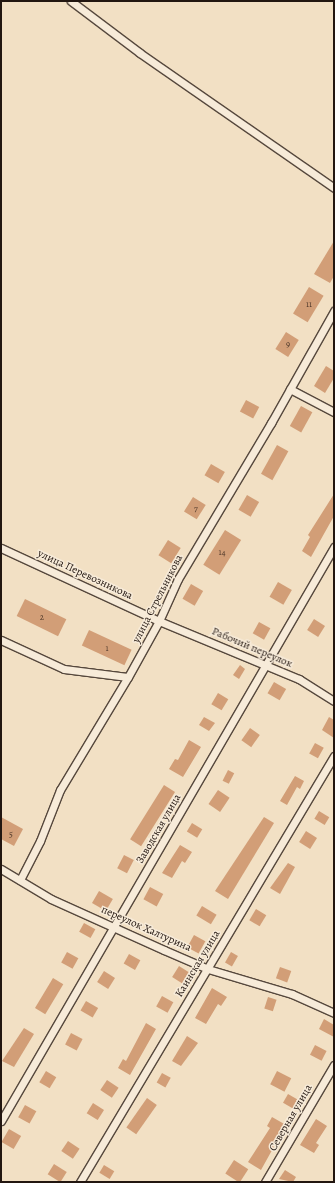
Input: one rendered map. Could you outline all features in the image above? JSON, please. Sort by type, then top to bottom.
[{"type":"street","points":[[71,1],[140,53],[334,188]]},
{"type":"street","name":"улица Стрельникова","points":[[20,880],[40,841],[60,790],[128,677],[160,621],[178,579],[290,389],[334,311]]},
{"type":"street","points":[[290,389],[334,412]]},
{"type":"street","name":"Заводская улица","points":[[1,1121],[115,928],[334,547]]},
{"type":"street","name":"улица Перевозникова","points":[[1,548],[160,621]]},
{"type":"street","name":"Рабочий переулок","points":[[160,621],[299,679],[334,701]]},
{"type":"street","points":[[1,640],[64,669],[128,677]]},
{"type":"street","name":"Каинская улица","points":[[80,1182],[334,756]]},
{"type":"street","name":"переулок Халтурина","points":[[1,869],[51,899],[208,969],[292,994],[334,1013]]},
{"type":"street","name":"Северная улица","points":[[266,1182],[334,1065]]},
{"type":"building","points":[[334,241],[334,276],[330,283],[314,274]]},
{"type":"building","points":[[309,287],[324,296],[308,322],[293,314]]},
{"type":"building","points":[[286,332],[299,340],[288,357],[275,349]]},
{"type":"building","points":[[326,366],[334,371],[334,378],[325,393],[314,386]]},
{"type":"building","points":[[246,400],[259,407],[253,419],[240,411]]},
{"type":"building","points":[[301,406],[312,412],[301,432],[290,426]]},
{"type":"building","points":[[277,445],[288,451],[272,480],[261,474]]},
{"type":"building","points":[[211,464],[225,472],[218,483],[204,475]]},
{"type":"building","points":[[334,494],[334,516],[311,557],[302,551],[310,537],[308,535]]},
{"type":"building","points":[[247,495],[259,502],[251,517],[238,510]]},
{"type":"building","points":[[193,497],[206,505],[197,519],[184,511]]},
{"type":"building","points":[[225,530],[241,540],[219,575],[203,565]]},
{"type":"building","points":[[168,540],[181,548],[171,563],[158,555]]},
{"type":"building","points":[[278,582],[292,590],[283,605],[270,597]]},
{"type":"building","points":[[191,584],[203,591],[195,606],[182,599]]},
{"type":"building","points":[[25,599],[66,619],[58,636],[17,616]]},
{"type":"building","points":[[314,619],[325,626],[318,637],[307,630]]},
{"type":"building","points":[[259,622],[270,628],[264,640],[253,633]]},
{"type":"building","points":[[89,630],[132,650],[124,665],[82,645]]},
{"type":"building","points":[[240,665],[245,669],[239,679],[233,675]]},
{"type":"building","points":[[274,682],[286,689],[280,700],[268,693]]},
{"type":"building","points":[[218,693],[228,699],[222,710],[211,704]]},
{"type":"building","points":[[204,717],[215,723],[209,731],[199,725]]},
{"type":"building","points":[[329,717],[334,720],[334,738],[322,730]]},
{"type":"building","points":[[250,728],[260,735],[251,747],[241,740]]},
{"type":"building","points":[[189,740],[201,747],[183,777],[169,769],[175,759],[178,760]]},
{"type":"building","points":[[315,743],[324,748],[318,758],[309,753]]},
{"type":"building","points":[[228,770],[234,773],[229,784],[223,781]]},
{"type":"building","points":[[295,776],[304,781],[300,789],[297,787],[287,805],[280,801]]},
{"type":"building","points":[[164,785],[175,792],[141,846],[130,839]]},
{"type":"building","points":[[218,790],[230,798],[220,812],[208,804]]},
{"type":"building","points":[[319,811],[329,817],[325,825],[314,819]]},
{"type":"building","points":[[1,817],[23,829],[14,846],[1,839]]},
{"type":"building","points":[[264,817],[274,823],[228,899],[215,891]]},
{"type":"building","points":[[192,823],[202,829],[197,838],[187,832]]},
{"type":"building","points":[[306,831],[317,838],[310,849],[299,842]]},
{"type":"building","points":[[180,845],[192,852],[185,863],[182,861],[172,878],[162,873]]},
{"type":"building","points":[[124,855],[134,860],[127,873],[117,868]]},
{"type":"building","points":[[288,863],[295,867],[280,894],[270,888]]},
{"type":"building","points":[[150,887],[163,894],[157,906],[143,899]]},
{"type":"building","points":[[99,891],[113,899],[106,911],[92,903]]},
{"type":"building","points":[[202,906],[217,915],[211,924],[196,915]]},
{"type":"building","points":[[256,909],[266,915],[260,926],[249,920]]},
{"type":"building","points":[[84,923],[95,929],[91,938],[79,932]]},
{"type":"building","points":[[194,935],[205,941],[199,954],[187,947]]},
{"type":"building","points":[[67,952],[78,958],[73,969],[61,962]]},
{"type":"building","points":[[231,952],[238,956],[232,966],[225,962]]},
{"type":"building","points":[[129,954],[140,960],[135,970],[124,964]]},
{"type":"building","points":[[179,966],[190,973],[183,984],[172,977]]},
{"type":"building","points":[[280,967],[291,971],[287,982],[276,978]]},
{"type":"building","points":[[104,971],[115,978],[108,989],[97,982]]},
{"type":"building","points":[[53,978],[63,984],[45,1014],[35,1008]]},
{"type":"building","points":[[212,988],[227,997],[221,1006],[218,1004],[206,1024],[195,1018]]},
{"type":"building","points":[[162,996],[173,1002],[168,1013],[156,1006]]},
{"type":"building","points":[[268,997],[277,1000],[273,1011],[264,1008]]},
{"type":"building","points":[[86,1001],[98,1008],[93,1018],[80,1011]]},
{"type":"building","points":[[324,1019],[334,1025],[334,1037],[319,1029]]},
{"type":"building","points":[[146,1023],[156,1029],[130,1075],[118,1068],[123,1059],[126,1061]]},
{"type":"building","points":[[24,1028],[34,1034],[14,1067],[2,1061]]},
{"type":"building","points":[[71,1033],[83,1039],[77,1050],[65,1045]]},
{"type":"building","points":[[187,1036],[198,1043],[181,1066],[172,1061]]},
{"type":"building","points":[[315,1045],[327,1051],[322,1061],[310,1055]]},
{"type":"building","points":[[46,1071],[56,1077],[50,1088],[39,1082]]},
{"type":"building","points":[[277,1071],[291,1078],[284,1092],[270,1084]]},
{"type":"building","points":[[162,1073],[171,1078],[165,1087],[157,1083]]},
{"type":"building","points":[[107,1080],[119,1088],[112,1098],[100,1090]]},
{"type":"building","points":[[288,1094],[300,1101],[295,1110],[283,1103]]},
{"type":"building","points":[[147,1098],[157,1105],[136,1134],[126,1127]]},
{"type":"building","points":[[93,1103],[104,1110],[98,1120],[87,1113]]},
{"type":"building","points":[[25,1105],[36,1111],[30,1124],[18,1117]]},
{"type":"building","points":[[272,1117],[286,1125],[261,1170],[248,1162],[270,1128],[267,1126]]},
{"type":"building","points":[[316,1119],[327,1126],[316,1143],[319,1145],[314,1153],[300,1145]]},
{"type":"building","points":[[9,1129],[21,1136],[14,1149],[2,1142]]},
{"type":"building","points":[[68,1141],[80,1149],[73,1159],[61,1151]]},
{"type":"building","points":[[234,1160],[248,1169],[240,1182],[225,1173]]},
{"type":"building","points":[[54,1164],[67,1172],[60,1182],[48,1174]]},
{"type":"building","points":[[104,1165],[114,1171],[110,1179],[99,1173]]},
{"type":"building","points":[[285,1170],[296,1177],[293,1182],[279,1179]]}]
